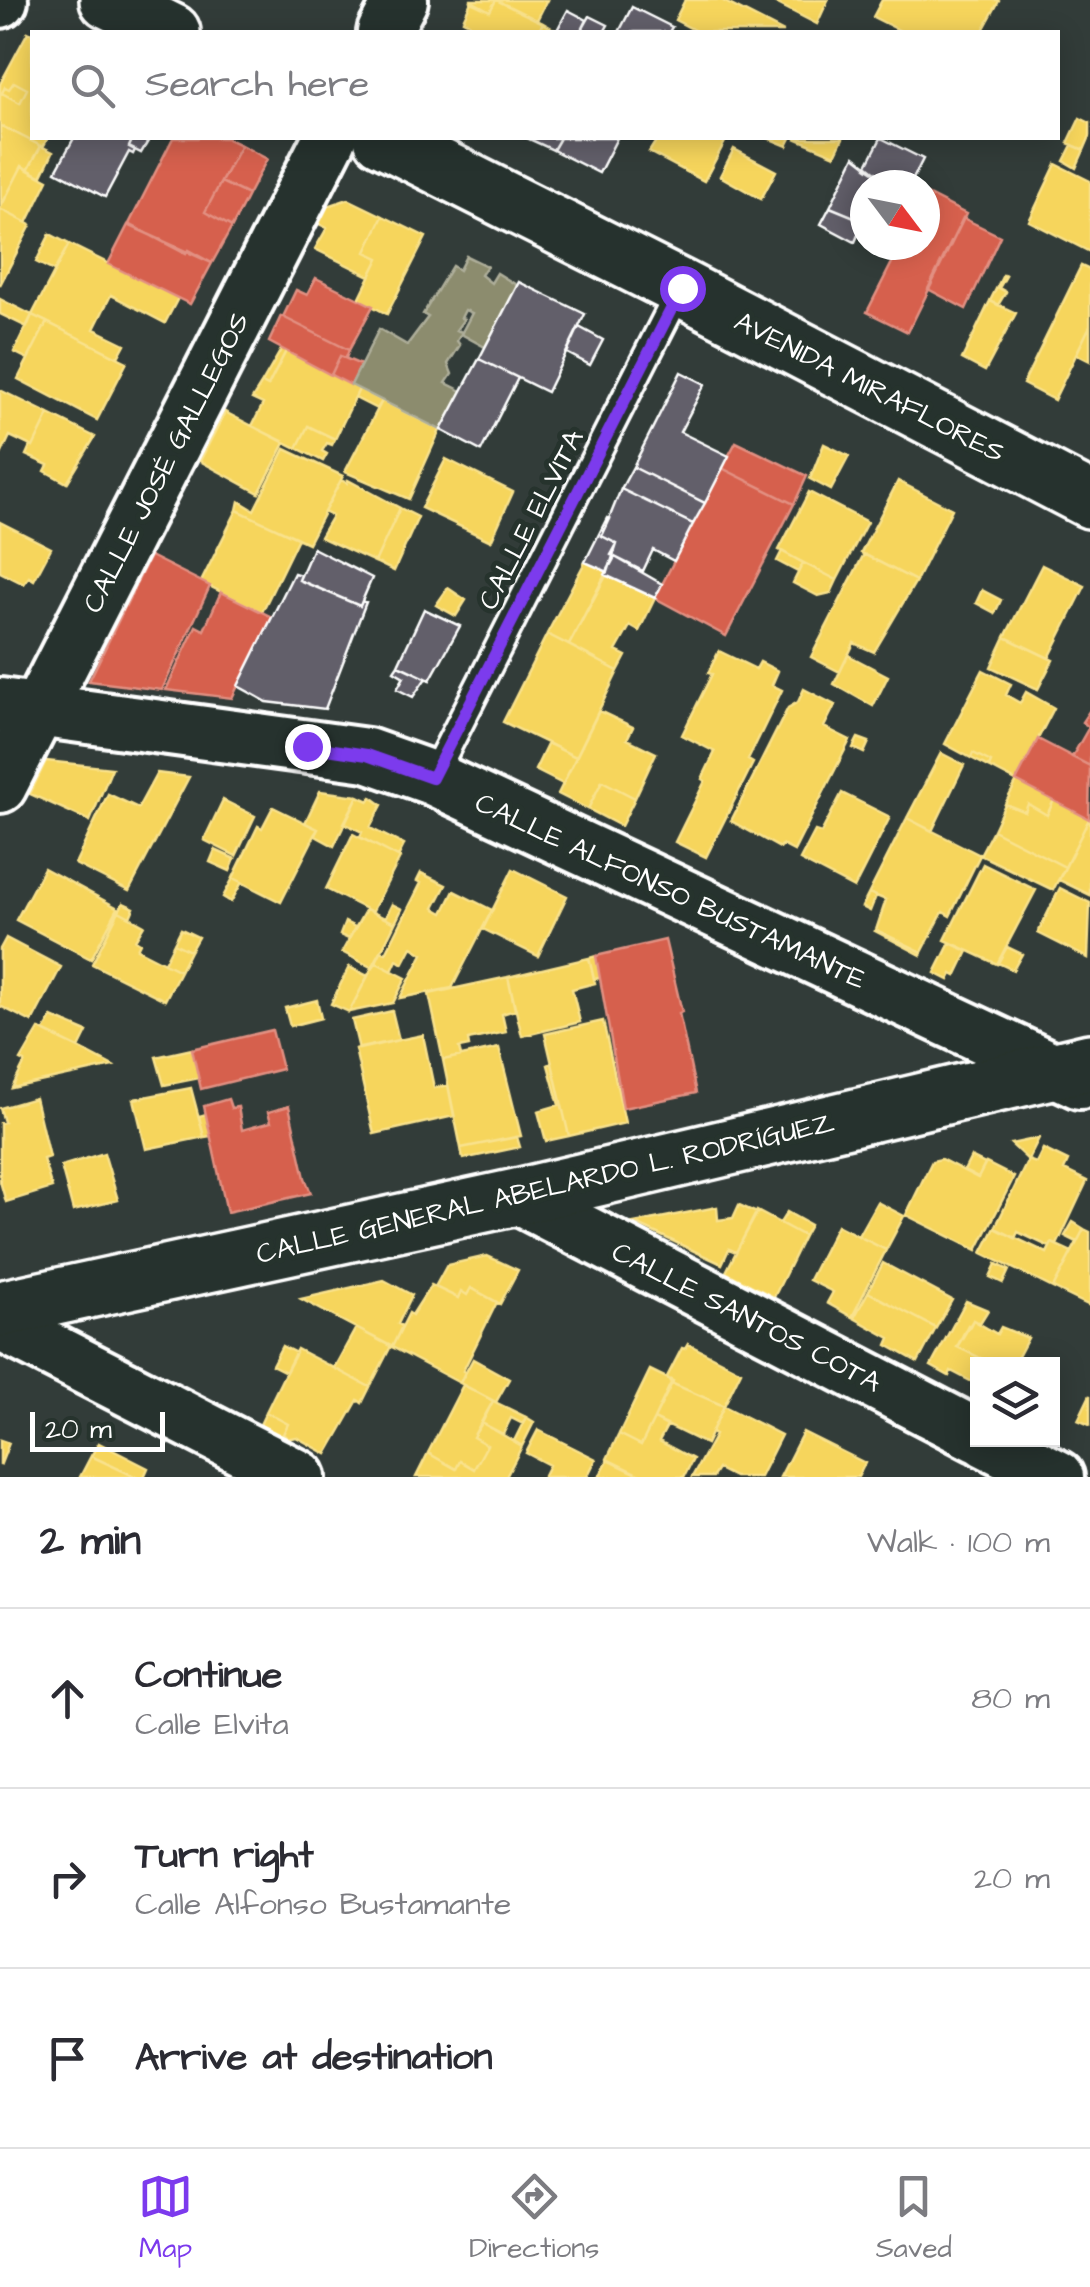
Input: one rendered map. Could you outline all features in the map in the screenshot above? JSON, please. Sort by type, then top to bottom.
[{"type":"main road","points":[[108,0],[168,30]]},
{"type":"main road","name":"AVENIDA MIRAFLORES","points":[[386,140],[1090,500]]},
{"type":"main road","name":"CALLE GENERAL ABELARDO L. RODRÍGUEZ","points":[[0,1309],[1078,1073]]},
{"type":"street","points":[[385,30],[400,0]]},
{"type":"street","name":"CALLE JOSÉ GALLEGOS","points":[[0,786],[19,708],[329,140]]},
{"type":"street","name":"CALLE ALFONSO BUSTAMANTE","points":[[19,708],[367,755],[432,778],[1078,1073]]},
{"type":"street","name":"CALLE SANTOS COTA","points":[[518,1196],[970,1432]]},
{"type":"street","points":[[0,1324],[298,1477]]},
{"type":"street","points":[[999,1447],[1057,1477]]},
{"type":"lane","name":"CALLE ELVITA","points":[[432,778],[682,288]]},
{"type":"building: Homes","points":[[470,0],[496,0],[490,11]]},
{"type":"building: Homes","points":[[496,0],[547,0],[537,20]]},
{"type":"building: Homes","points":[[496,0],[543,23],[539,30],[465,30],[469,23],[463,20],[471,2],[490,11]]},
{"type":"building: Homes","points":[[685,0],[721,0],[780,30],[694,30],[675,20]]},
{"type":"building: Homes","points":[[770,0],[828,0],[817,24]]},
{"type":"building: Homes","points":[[882,0],[999,1],[983,30],[899,30],[873,17]]},
{"type":"building: Homes","points":[[28,32],[30,140],[47,140],[43,147],[0,125],[0,84]],"holes":[[[14,82],[27,89],[20,103],[2,93],[5,87],[9,89]]]},
{"type":"building: Homes","points":[[14,82],[27,89],[20,103],[2,93]]},
{"type":"building: Homes","points":[[1080,118],[1090,123],[1084,150],[1068,143]]},
{"type":"building: Homes","points":[[0,125],[41,146],[28,170],[22,166],[1,206]]},
{"type":"building: Homes","points":[[726,140],[704,181],[649,152],[656,141]]},
{"type":"building: Homes","points":[[800,140],[842,140],[835,155]]},
{"type":"building: Homes","points":[[1072,145],[1084,150],[1076,168],[1064,161]]},
{"type":"building: Homes","points":[[41,146],[53,152],[41,177],[28,170]]},
{"type":"building: Homes","points":[[734,149],[776,171],[761,199],[720,176]]},
{"type":"building: Homes","points":[[1056,164],[1090,181],[1090,252],[1029,221]]},
{"type":"building: Homes","points":[[22,166],[48,180],[27,223],[0,209]]},
{"type":"building: Homes","points":[[348,199],[383,216],[366,252],[379,258],[370,276],[315,249],[327,228],[319,224],[328,206]]},
{"type":"building: Homes","points":[[0,209],[31,225],[0,285]]},
{"type":"building: Homes","points":[[383,216],[426,237],[387,314],[359,299],[379,258],[366,252]]},
{"type":"building: Homes","points":[[50,234],[69,244],[54,271],[36,262]]},
{"type":"building: Homes","points":[[69,244],[178,298],[165,323],[111,295],[94,329],[125,344],[118,357],[32,315]]},
{"type":"building: Homes","points":[[1081,266],[1090,270],[1090,326],[1054,400],[1023,384]]},
{"type":"building: Homes","points":[[1003,275],[1006,276],[999,288],[1006,292],[998,305],[990,301]]},
{"type":"building: Homes","points":[[0,299],[32,315],[27,327],[0,314]]},
{"type":"building: Homes","points":[[990,301],[1016,313],[985,371],[962,359]]},
{"type":"building: Homes","points":[[32,315],[47,322],[28,359],[14,352]]},
{"type":"building: Homes","points":[[47,322],[127,362],[97,420],[18,379]]},
{"type":"building: Homes","points":[[1090,326],[1090,361],[1076,354]]},
{"type":"building: Homes","points":[[282,348],[286,351],[268,386],[262,383]]},
{"type":"building: Homes","points":[[286,351],[359,389],[335,439],[308,426],[297,448],[252,426],[263,404],[252,399],[262,383],[268,386]]},
{"type":"building: Homes","points":[[359,389],[382,401],[377,409],[355,398]]},
{"type":"building: Homes","points":[[0,390],[49,414],[33,447],[10,436],[0,457]]},
{"type":"building: Homes","points":[[382,401],[440,430],[409,499],[345,472]]},
{"type":"building: Homes","points":[[225,412],[285,443],[259,493],[200,461]]},
{"type":"building: Homes","points":[[49,414],[95,437],[67,483],[45,471],[48,465],[26,455]]},
{"type":"building: Homes","points":[[308,426],[335,439],[322,451],[327,454],[323,461],[297,448]]},
{"type":"building: Homes","points":[[824,444],[849,456],[831,490],[810,479]]},
{"type":"building: Homes","points":[[285,449],[343,476],[308,543],[237,510],[239,501],[254,510]]},
{"type":"building: Homes","points":[[446,459],[513,492],[491,541],[421,508]]},
{"type":"building: Homes","points":[[341,480],[348,480],[400,508],[375,562],[320,537],[332,516],[324,512]]},
{"type":"building: Homes","points":[[898,481],[952,509],[916,581],[861,553]]},
{"type":"building: Homes","points":[[809,492],[867,522],[837,580],[779,550]]},
{"type":"building: Homes","points":[[400,508],[418,517],[394,571],[375,562]]},
{"type":"building: Homes","points":[[237,510],[298,538],[262,612],[201,582]]},
{"type":"building: Homes","points":[[0,522],[51,548],[34,580],[29,577],[24,584],[0,572]]},
{"type":"building: Homes","points":[[782,551],[803,563],[798,572],[777,561]]},
{"type":"building: Homes","points":[[864,554],[916,581],[874,652],[854,643],[840,672],[811,657]]},
{"type":"building: Homes","points":[[585,562],[608,572],[569,645],[547,634]]},
{"type":"building: Homes","points":[[803,563],[837,580],[831,593],[818,596],[793,583]]},
{"type":"building: Homes","points":[[1042,565],[1085,586],[1049,658],[1005,637]]},
{"type":"building: Homes","points":[[605,575],[655,598],[639,631],[630,626],[616,651],[626,656],[618,671],[569,645]]},
{"type":"building: Homes","points":[[448,588],[466,600],[456,616],[436,605]]},
{"type":"building: Homes","points":[[982,590],[1001,600],[995,613],[976,603]]},
{"type":"building: Homes","points":[[547,634],[618,671],[576,757],[503,722]]},
{"type":"building: Homes","points":[[1005,637],[1053,660],[1038,689],[991,667]]},
{"type":"building: Homes","points":[[719,651],[756,669],[760,662],[778,671],[772,685],[782,690],[748,760],[753,763],[706,857],[675,842],[715,752],[682,735]]},
{"type":"building: Homes","points":[[848,655],[888,676],[873,706],[834,684]]},
{"type":"building: Homes","points":[[983,670],[1011,684],[1006,695],[1020,703],[1026,692],[1054,708],[1016,781],[989,767],[991,762],[973,753],[971,758],[945,744]]},
{"type":"building: Homes","points":[[804,689],[835,705],[824,727],[850,740],[794,851],[782,845],[780,848],[731,821],[788,708],[798,702]]},
{"type":"building: Homes","points":[[599,711],[633,727],[627,739],[656,753],[635,798],[602,781],[588,809],[558,794]]},
{"type":"building: Homes","points":[[858,738],[869,742],[864,753],[853,748]]},
{"type":"building: Homes","points":[[548,743],[576,757],[563,784],[535,770]]},
{"type":"building: Homes","points":[[941,753],[964,765],[932,831],[907,818]]},
{"type":"building: Homes","points":[[973,753],[991,762],[989,767],[971,758]]},
{"type":"building: Homes","points":[[46,761],[112,768],[90,821],[30,794]]},
{"type":"building: Homes","points":[[157,773],[189,777],[129,891],[75,864],[108,794],[138,808]]},
{"type":"building: Homes","points":[[602,781],[635,798],[621,826],[588,809]]},
{"type":"building: Homes","points":[[1017,781],[1054,800],[1047,815],[1028,804],[1025,812],[1005,804]]},
{"type":"building: Homes","points":[[320,791],[358,796],[334,846],[314,835],[318,829],[305,823]]},
{"type":"building: Homes","points":[[842,793],[890,817],[854,888],[800,860],[815,831],[821,833]]},
{"type":"building: Homes","points":[[358,796],[369,801],[371,797],[382,805],[370,828],[404,845],[398,857],[360,837],[362,832],[344,823]]},
{"type":"building: Homes","points":[[223,800],[255,816],[236,856],[204,840]]},
{"type":"building: Homes","points":[[1054,800],[1089,819],[1065,867],[993,830],[1005,804],[1025,812],[1028,804],[1047,815]]},
{"type":"building: Homes","points":[[273,807],[318,829],[281,902],[233,878],[258,826],[262,828]]},
{"type":"building: Homes","points":[[907,818],[980,855],[950,916],[943,912],[922,952],[876,930],[886,900],[869,893]]},
{"type":"building: Homes","points":[[1090,819],[1090,895],[1059,880]]},
{"type":"building: Homes","points":[[993,830],[1065,867],[1053,890],[980,855]]},
{"type":"building: Homes","points":[[353,834],[400,858],[372,912],[326,889]]},
{"type":"building: Homes","points":[[215,850],[235,859],[230,871],[210,862]]},
{"type":"building: Homes","points":[[983,864],[1036,890],[997,964],[945,940]]},
{"type":"building: Homes","points":[[44,868],[118,908],[91,959],[16,920]]},
{"type":"building: Homes","points":[[513,869],[567,896],[538,956],[483,929]]},
{"type":"building: Homes","points":[[421,873],[446,885],[434,908],[443,913],[454,891],[492,910],[452,988],[400,998],[423,954],[412,947],[403,964],[397,960],[392,971],[375,962],[381,951],[386,953],[421,883],[417,881]]},
{"type":"building: Homes","points":[[233,878],[242,882],[231,902],[223,897]]},
{"type":"building: Homes","points":[[1060,888],[1090,903],[1088,958],[1038,933]]},
{"type":"building: Homes","points":[[869,893],[876,896],[870,911],[862,907]]},
{"type":"building: Homes","points":[[123,903],[134,908],[130,917],[119,911]]},
{"type":"building: Homes","points":[[392,904],[402,909],[395,923],[385,918]]},
{"type":"building: Homes","points":[[366,909],[395,923],[373,968],[342,952]]},
{"type":"building: Homes","points":[[119,911],[144,925],[135,940],[140,943],[137,949],[180,971],[165,1000],[92,964]]},
{"type":"building: Homes","points":[[345,922],[355,927],[349,939],[340,935]]},
{"type":"building: Homes","points":[[181,929],[198,937],[190,951],[174,943]]},
{"type":"building: Homes","points":[[875,931],[922,952],[921,955]]},
{"type":"building: Homes","points":[[6,938],[61,967],[32,1022],[0,1006],[0,949]]},
{"type":"building: Homes","points":[[174,943],[190,951],[180,971],[164,963]]},
{"type":"building: Homes","points":[[950,943],[968,951],[956,976],[952,974],[949,980],[935,973]]},
{"type":"building: Homes","points":[[1007,947],[1022,954],[1013,970],[998,963]]},
{"type":"building: Homes","points":[[596,956],[600,978],[594,979],[589,958]]},
{"type":"building: Homes","points":[[589,958],[595,983],[572,989],[580,1022],[522,1036],[508,977]]},
{"type":"building: Homes","points":[[375,962],[406,978],[393,1003],[349,1012]]},
{"type":"building: Homes","points":[[349,967],[368,976],[349,1012],[331,1004]]},
{"type":"building: Homes","points":[[508,977],[515,1010],[502,1014],[506,1032],[468,1040],[469,1046],[459,1048],[461,1056],[443,1060],[429,994]]},
{"type":"building: Homes","points":[[317,1000],[321,1018],[290,1026],[285,1008]]},
{"type":"building: Homes","points":[[392,1011],[399,1040],[359,1049],[352,1020]]},
{"type":"building: Homes","points":[[52,1017],[87,1032],[79,1048],[44,1031]]},
{"type":"building: Homes","points":[[603,1021],[625,1123],[569,1136],[545,1034]]},
{"type":"building: Homes","points":[[39,1029],[113,1066],[12,1088],[25,1062],[21,1060]]},
{"type":"building: Homes","points":[[423,1035],[434,1088],[448,1085],[454,1116],[374,1134],[355,1049]]},
{"type":"building: Homes","points":[[499,1048],[521,1136],[461,1148],[443,1060]]},
{"type":"building: Homes","points":[[192,1049],[199,1078],[164,1085],[156,1057]]},
{"type":"building: Homes","points":[[552,1063],[569,1136],[546,1141],[538,1111],[559,1105],[548,1065]]},
{"type":"building: Homes","points":[[191,1088],[204,1137],[146,1149],[134,1099]]},
{"type":"building: Homes","points":[[35,1098],[49,1157],[43,1159],[52,1188],[6,1202],[0,1181],[0,1123],[4,1122],[0,1108]]},
{"type":"building: Homes","points":[[206,1114],[211,1136],[204,1137],[199,1116]]},
{"type":"building: Homes","points":[[517,1137],[520,1147],[463,1159],[461,1148]]},
{"type":"building: Homes","points":[[1039,1138],[1028,1160],[1011,1144]]},
{"type":"building: Homes","points":[[1043,1149],[1068,1161],[1064,1170],[1087,1181],[1057,1245],[1052,1243],[1050,1247],[1018,1232],[1015,1238],[995,1228],[1028,1160],[1036,1163]]},
{"type":"building: Homes","points":[[104,1153],[118,1200],[73,1211],[61,1166]]},
{"type":"building: Homes","points":[[971,1157],[985,1164],[978,1178],[964,1171]]},
{"type":"building: Homes","points":[[941,1159],[978,1178],[986,1163],[1014,1177],[977,1250],[906,1215],[932,1161]]},
{"type":"building: Homes","points":[[877,1202],[904,1216],[886,1250],[858,1236]]},
{"type":"building: Homes","points":[[739,1205],[757,1213],[736,1252],[729,1249],[722,1264],[634,1223],[717,1207],[718,1220],[733,1218]]},
{"type":"building: Homes","points":[[757,1211],[804,1236],[774,1297],[726,1272]]},
{"type":"building: Homes","points":[[787,1212],[810,1225],[804,1236],[780,1223]]},
{"type":"building: Homes","points":[[1073,1222],[1084,1229],[1077,1242],[1065,1236]]},
{"type":"building: Homes","points":[[837,1225],[886,1250],[852,1317],[827,1303],[833,1292],[809,1280]]},
{"type":"building: Homes","points":[[995,1228],[1047,1253],[1052,1243],[1072,1252],[1053,1288],[982,1253]]},
{"type":"building: Homes","points":[[1084,1229],[1090,1232],[1090,1306],[1053,1288]]},
{"type":"building: Homes","points":[[487,1256],[518,1270],[500,1304],[471,1288],[467,1295],[461,1291],[458,1298],[435,1287],[447,1265]]},
{"type":"building: Homes","points":[[883,1263],[952,1300],[936,1328],[868,1292]]},
{"type":"building: Homes","points":[[996,1264],[1009,1270],[1003,1283],[990,1277]]},
{"type":"building: Homes","points":[[384,1280],[412,1295],[392,1347],[301,1299]]},
{"type":"building: Homes","points":[[431,1285],[458,1298],[461,1291],[467,1295],[471,1288],[497,1302],[460,1383],[392,1347],[409,1313],[412,1315]]},
{"type":"building: Homes","points":[[868,1292],[936,1328],[918,1362],[887,1345],[890,1338],[854,1318]]},
{"type":"building: Homes","points":[[966,1301],[988,1310],[980,1323],[973,1320],[968,1325],[957,1347],[978,1357],[970,1357],[970,1381],[931,1366]]},
{"type":"building: Homes","points":[[973,1320],[997,1334],[1001,1327],[1028,1338],[1018,1357],[978,1357],[957,1347]]},
{"type":"building: Homes","points":[[356,1328],[391,1346],[370,1387],[334,1368]]},
{"type":"building: Homes","points":[[688,1344],[741,1371],[724,1406],[671,1383],[667,1377]]},
{"type":"building: Homes","points":[[282,1346],[296,1353],[286,1372],[272,1365]]},
{"type":"building: Homes","points":[[297,1349],[370,1387],[362,1403],[358,1400],[327,1454],[296,1437],[285,1439],[288,1424],[266,1412]]},
{"type":"building: Homes","points":[[473,1359],[509,1379],[496,1402],[460,1383]]},
{"type":"building: Homes","points":[[650,1370],[673,1381],[641,1445],[619,1434]]},
{"type":"building: Homes","points":[[671,1383],[724,1406],[706,1444],[654,1419]]},
{"type":"building: Homes","points":[[463,1385],[493,1401],[473,1437],[487,1445],[474,1469],[460,1461],[456,1469],[428,1453]]},
{"type":"building: Homes","points":[[1090,1395],[1090,1425],[1078,1420]]},
{"type":"building: Homes","points":[[493,1401],[526,1417],[523,1424],[511,1418],[503,1434],[482,1423]]},
{"type":"building: Homes","points":[[724,1406],[781,1435],[760,1477],[734,1477],[718,1469],[713,1477],[692,1477],[715,1435],[711,1433]]},
{"type":"building: Homes","points":[[266,1412],[288,1424],[283,1434],[289,1440],[287,1444],[258,1429]]},
{"type":"building: Homes","points":[[526,1417],[534,1422],[522,1446],[514,1441]]},
{"type":"building: Homes","points":[[654,1419],[667,1426],[659,1441],[693,1459],[684,1477],[644,1477],[607,1459],[619,1434],[641,1445]]},
{"type":"building: Homes","points":[[482,1423],[522,1446],[506,1477],[416,1477],[428,1453],[456,1469],[460,1461],[474,1469],[487,1445],[473,1437]]},
{"type":"building: Homes","points":[[538,1430],[596,1459],[587,1477],[543,1477],[549,1465],[526,1453]]},
{"type":"building: Homes","points":[[803,1432],[865,1463],[858,1477],[780,1477]]},
{"type":"building: Homes","points":[[0,1440],[9,1443],[0,1466]]},
{"type":"building: Homes","points":[[99,1443],[148,1468],[144,1477],[91,1456]]},
{"type":"building: Homes","points":[[91,1456],[136,1477],[80,1477]]},
{"type":"building: Homes","points":[[608,1460],[644,1477],[599,1477]]},
{"type":"building: Shops","points":[[172,140],[230,140],[241,145],[205,212],[232,227],[212,263],[129,224]]},
{"type":"building: Shops","points":[[241,145],[267,159],[248,195],[221,182]]},
{"type":"building: Shops","points":[[221,182],[248,195],[232,227],[205,212]]},
{"type":"building: Shops","points":[[940,201],[966,214],[908,332],[867,312],[893,260],[940,260]]},
{"type":"building: Shops","points":[[963,218],[1000,236],[966,309],[928,289]]},
{"type":"building: Shops","points":[[128,225],[212,263],[190,304],[108,264]]},
{"type":"building: Shops","points":[[316,278],[373,306],[349,350],[283,317],[296,290],[307,295]]},
{"type":"building: Shops","points":[[281,316],[349,350],[346,358],[340,356],[331,375],[269,342]]},
{"type":"building: Shops","points":[[340,356],[361,365],[351,385],[331,375]]},
{"type":"building: Shops","points":[[736,442],[807,476],[794,504],[722,468]]},
{"type":"building: Shops","points":[[722,468],[794,504],[726,636],[655,598]]},
{"type":"building: Shops","points":[[150,556],[210,586],[162,690],[89,681]]},
{"type":"building: Shops","points":[[221,592],[272,617],[232,698],[166,690],[196,626],[204,630]]},
{"type":"building: Shops","points":[[1090,710],[1090,766],[1072,757],[1089,727],[1082,722]]},
{"type":"building: Shops","points":[[1038,739],[1090,766],[1089,819],[1016,781]]},
{"type":"building: Shops","points":[[665,940],[696,1093],[623,1108],[596,956]]},
{"type":"building: Shops","points":[[272,1030],[282,1069],[201,1089],[192,1049]]},
{"type":"building: Shops","points":[[228,1099],[231,1108],[238,1107],[242,1130],[271,1122],[268,1112],[289,1106],[311,1193],[227,1212],[204,1106]]},
{"type":"building: Industry","points":[[466,256],[487,266],[481,275],[491,283],[497,273],[518,286],[485,347],[461,334],[457,341],[460,345],[448,364],[452,374],[446,383],[462,391],[441,430],[351,385],[379,329],[407,345],[428,317],[423,314],[452,266],[459,270]],"holes":[[[465,310],[472,313],[462,332],[456,330]]]},
{"type":"building: Other","points":[[632,7],[672,27],[670,30],[620,30]]},
{"type":"building: Other","points":[[568,10],[587,20],[582,30],[557,30]]},
{"type":"building: Other","points":[[590,16],[608,25],[605,30],[582,30]]},
{"type":"building: Other","points":[[73,140],[132,140],[129,147],[135,150],[133,154],[129,152],[105,197],[56,171]]},
{"type":"building: Other","points":[[132,140],[149,140],[141,153],[129,147]]},
{"type":"building: Other","points":[[531,140],[559,140],[553,150]]},
{"type":"building: Other","points":[[559,140],[616,140],[599,173],[553,150]]},
{"type":"building: Other","points":[[880,140],[923,159],[918,170],[866,167]]},
{"type":"building: Other","points":[[855,156],[873,170],[850,170],[850,215],[830,207]]},
{"type":"building: Other","points":[[830,207],[850,215],[850,239],[821,224]]},
{"type":"building: Other","points":[[519,282],[585,314],[547,392],[479,359]]},
{"type":"building: Other","points":[[579,327],[603,340],[590,365],[567,353]]},
{"type":"building: Other","points":[[479,359],[518,378],[481,451],[441,430]]},
{"type":"building: Other","points":[[681,372],[705,384],[680,432],[729,456],[705,503],[633,467]]},
{"type":"building: Other","points":[[633,467],[705,503],[693,524],[621,489]]},
{"type":"building: Other","points":[[621,489],[693,524],[674,561],[653,550],[643,571],[611,555],[617,544],[602,536]]},
{"type":"building: Other","points":[[607,518],[610,519],[602,536],[617,544],[608,572],[585,562]]},
{"type":"building: Other","points":[[313,548],[372,578],[360,606],[299,580]]},
{"type":"building: Other","points":[[615,557],[662,584],[655,598],[605,575]]},
{"type":"building: Other","points":[[294,573],[301,575],[299,580],[360,606],[362,601],[366,602],[325,709],[267,702],[238,686]]},
{"type":"building: Other","points":[[424,609],[460,626],[430,680],[398,665]]},
{"type":"building: Other","points":[[398,665],[426,678],[413,697],[397,689],[404,677],[394,671]]},
{"type":"route","points":[[307,746],[367,755],[432,778],[682,288]]}]
